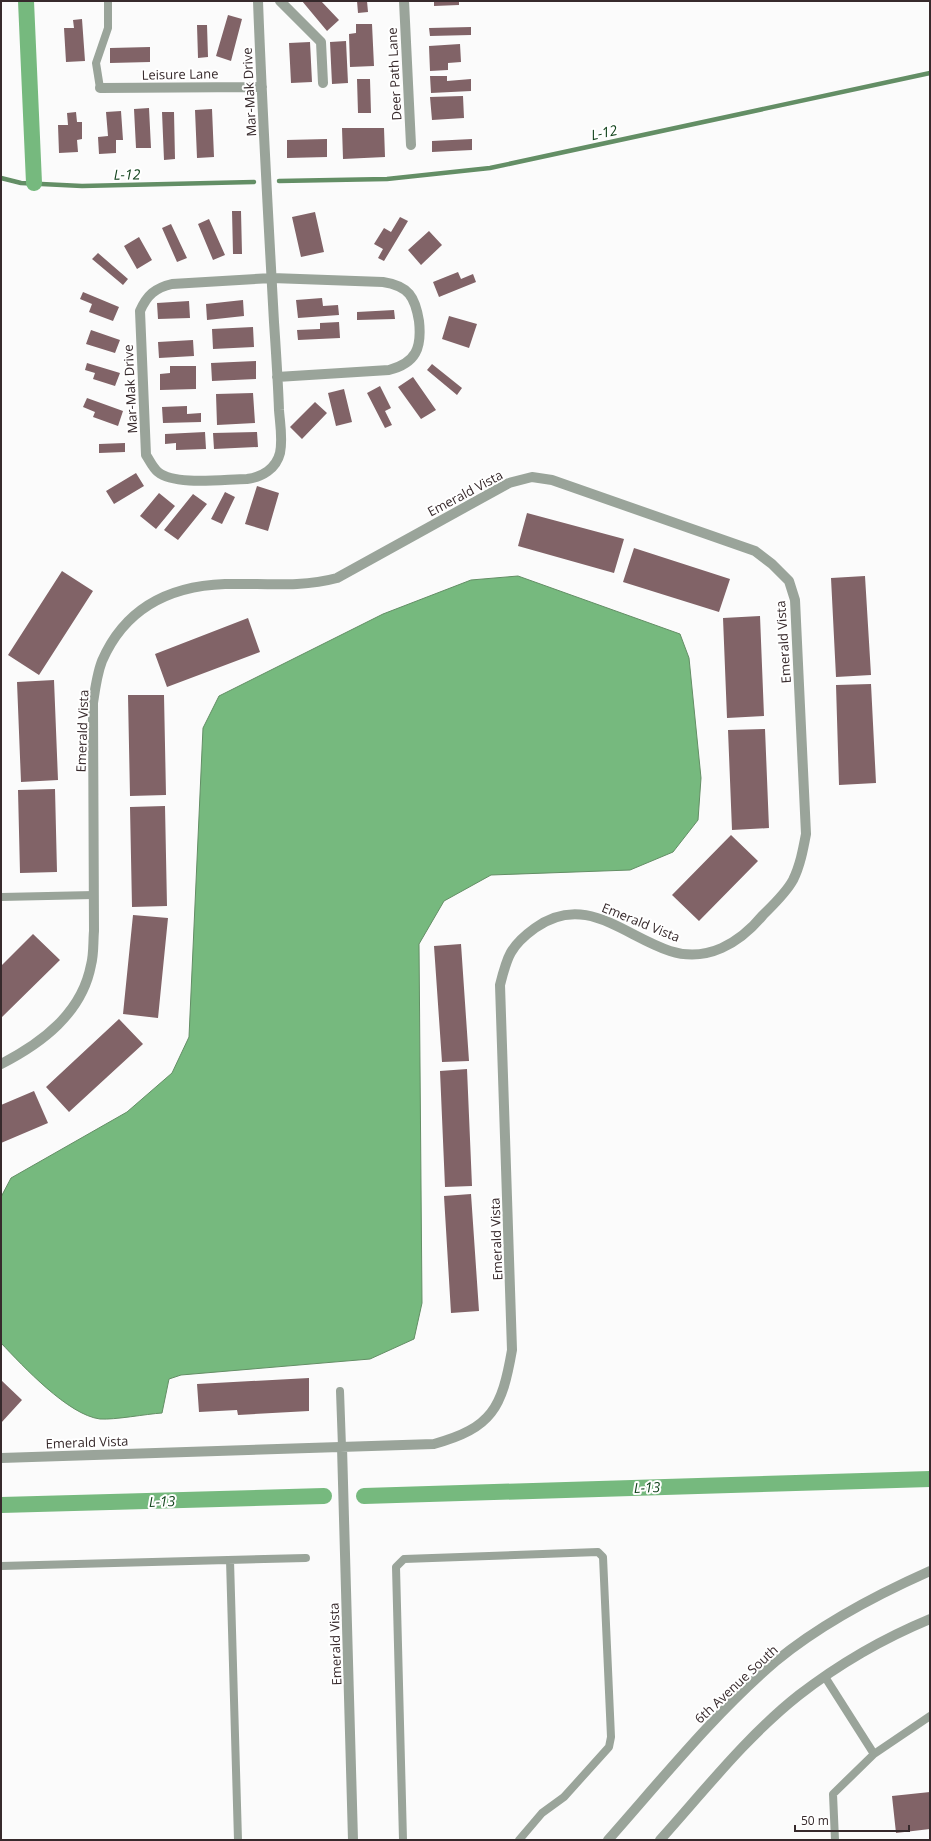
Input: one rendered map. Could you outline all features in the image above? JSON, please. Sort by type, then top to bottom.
[{"type":"street","name":"Mar-Mak Drive","points":[[258,1],[278,377],[281,443],[280,454],[275,464],[267,472],[258,477],[247,479],[187,480],[169,478],[159,473],[151,465],[146,455],[140,311],[144,301],[152,292],[161,287],[172,284],[272,278]]},
{"type":"street","points":[[280,1],[321,42],[323,83]]},
{"type":"street","name":"Deer Path Lane","points":[[404,1],[411,145]]},
{"type":"street","name":"Leisure Lane","points":[[100,88],[262,87]]},
{"type":"street","points":[[272,278],[394,284],[404,288],[412,296],[417,306],[420,332],[420,343],[416,353],[409,362],[400,368],[278,377]]},
{"type":"street","name":"Emerald Vista","points":[[1,1064],[27,1051],[48,1036],[68,1015],[83,990],[91,965],[94,931],[93,703],[96,685],[102,662],[115,638],[133,616],[159,598],[189,587],[224,584],[305,584],[336,578],[509,482],[532,477],[552,480],[755,551],[772,564],[789,581],[795,600],[806,834],[800,863],[792,882],[754,927],[736,941],[718,951],[695,954],[671,951],[594,916],[571,914],[545,921],[520,939],[506,959],[500,985],[512,1350],[507,1380],[495,1409],[477,1426],[459,1437],[434,1444],[1,1458]]},
{"type":"street","name":"Emerald Vista","points":[[342,1447],[354,1840]]},
{"type":"street","name":"6th Avenue South","points":[[608,1840],[711,1724],[777,1661],[851,1609],[930,1571]]},
{"type":"street","points":[[660,1840],[736,1755],[798,1696],[874,1646],[930,1619]]},
{"type":"lane","points":[[100,88],[96,63],[108,28],[108,1]]},
{"type":"lane","points":[[1,897],[94,895]]},
{"type":"lane","points":[[340,1391],[342,1447]]},
{"type":"lane","points":[[403,1840],[396,1567],[404,1559],[598,1552],[603,1557],[611,1737],[608,1747],[564,1797],[542,1813],[519,1840]]},
{"type":"lane","points":[[1,1566],[306,1558]]},
{"type":"lane","points":[[230,1560],[238,1840]]},
{"type":"lane","points":[[825,1677],[874,1754]]},
{"type":"lane","points":[[835,1840],[833,1794],[874,1754],[930,1716]]},
{"type":"shaded area","points":[[518,576],[680,634],[689,658],[701,778],[698,820],[673,852],[630,870],[491,875],[444,901],[419,944],[422,1303],[414,1339],[370,1359],[181,1375],[169,1379],[162,1413],[114,1419],[100,1419],[87,1416],[74,1409],[47,1388],[1,1343],[1,1197],[11,1178],[127,1112],[172,1073],[189,1037],[203,728],[219,696],[383,614],[471,580]]},
{"type":"building","points":[[302,1],[321,1],[339,20],[327,31]]},
{"type":"building","points":[[357,1],[367,1],[368,12],[358,13]]},
{"type":"building","points":[[434,1],[459,1],[459,5],[434,6]]},
{"type":"building","points":[[228,15],[242,19],[231,61],[216,56]]},
{"type":"building","points":[[82,19],[85,61],[66,62],[64,28],[74,28],[73,20]]},
{"type":"building","points":[[356,24],[372,24],[374,66],[350,67],[349,34],[356,33]]},
{"type":"building","points":[[197,25],[207,25],[208,57],[198,58]]},
{"type":"building","points":[[471,27],[471,35],[430,36],[429,28]]},
{"type":"building","points":[[346,41],[348,83],[332,84],[330,42]]},
{"type":"building","points":[[310,42],[312,82],[291,83],[289,43]]},
{"type":"building","points":[[460,44],[461,62],[448,63],[448,70],[430,71],[429,46]]},
{"type":"building","points":[[150,47],[150,62],[110,63],[110,48]]},
{"type":"building","points":[[430,76],[447,76],[447,81],[471,79],[471,91],[431,93]]},
{"type":"building","points":[[357,79],[370,79],[371,113],[358,113]]},
{"type":"building","points":[[463,96],[464,118],[432,120],[430,97]]},
{"type":"building","points":[[149,108],[151,148],[136,148],[134,109]]},
{"type":"building","points":[[212,109],[214,157],[197,158],[195,110]]},
{"type":"building","points":[[121,111],[123,140],[116,140],[116,153],[99,154],[98,137],[108,136],[106,112]]},
{"type":"building","points":[[76,112],[77,122],[82,122],[82,139],[77,140],[78,152],[59,153],[58,125],[68,125],[67,113]]},
{"type":"building","points":[[162,112],[174,112],[175,159],[164,160]]},
{"type":"building","points":[[342,128],[384,128],[385,157],[343,159]]},
{"type":"building","points":[[327,139],[327,157],[287,158],[287,140]]},
{"type":"building","points":[[472,139],[472,150],[432,152],[432,141]]},
{"type":"building","points":[[232,211],[241,211],[242,254],[233,254]]},
{"type":"building","points":[[315,212],[324,252],[301,257],[292,217]]},
{"type":"building","points":[[400,217],[408,221],[384,261],[378,258],[383,249],[374,244],[384,228],[391,232]]},
{"type":"building","points":[[209,219],[225,255],[213,260],[198,224]]},
{"type":"building","points":[[171,224],[187,258],[177,262],[162,228]]},
{"type":"building","points":[[429,231],[442,245],[421,265],[408,250]]},
{"type":"building","points":[[139,237],[152,260],[137,269],[124,246]]},
{"type":"building","points":[[98,253],[128,279],[123,285],[92,259]]},
{"type":"building","points":[[458,272],[461,279],[473,274],[476,282],[439,297],[433,282]]},
{"type":"building","points":[[83,292],[119,307],[113,321],[89,312],[92,304],[80,299]]},
{"type":"building","points":[[322,298],[323,306],[338,305],[339,315],[298,318],[296,300]]},
{"type":"building","points":[[243,300],[244,316],[207,320],[206,304]]},
{"type":"building","points":[[189,301],[190,318],[158,319],[157,303]]},
{"type":"building","points":[[394,310],[395,319],[357,320],[357,312]]},
{"type":"building","points":[[449,316],[477,324],[469,348],[442,339]]},
{"type":"building","points":[[339,322],[340,338],[298,340],[297,330],[320,329],[320,323]]},
{"type":"building","points":[[253,327],[254,347],[213,349],[212,329]]},
{"type":"building","points":[[91,330],[120,340],[115,353],[86,344]]},
{"type":"building","points":[[193,340],[194,356],[159,358],[158,342]]},
{"type":"building","points":[[256,361],[256,379],[212,381],[211,363]]},
{"type":"building","points":[[87,363],[120,373],[115,386],[93,379],[95,373],[85,370]]},
{"type":"building","points":[[432,364],[462,388],[457,395],[427,370]]},
{"type":"building","points":[[170,366],[196,366],[196,389],[160,390],[160,374],[170,373]]},
{"type":"building","points":[[413,377],[436,410],[421,419],[398,387]]},
{"type":"building","points":[[380,386],[391,408],[385,411],[392,425],[385,428],[367,393]]},
{"type":"building","points":[[344,389],[352,422],[336,426],[328,393]]},
{"type":"building","points":[[253,393],[255,423],[217,425],[216,394]]},
{"type":"building","points":[[87,398],[123,411],[118,426],[93,417],[95,412],[83,407]]},
{"type":"building","points":[[315,402],[327,413],[302,439],[290,427]]},
{"type":"building","points":[[187,406],[187,414],[201,413],[201,422],[163,423],[162,407]]},
{"type":"building","points":[[205,432],[206,449],[176,450],[176,443],[165,444],[165,434]]},
{"type":"building","points":[[257,432],[258,447],[214,449],[213,433]]},
{"type":"building","points":[[125,443],[125,452],[99,453],[99,444]]},
{"type":"building","points":[[136,473],[144,486],[114,504],[106,491]]},
{"type":"building","points":[[257,486],[279,493],[268,531],[245,524]]},
{"type":"building","points":[[225,492],[235,497],[222,524],[211,519]]},
{"type":"building","points":[[159,493],[175,506],[156,529],[140,516]]},
{"type":"building","points":[[193,494],[207,504],[178,540],[164,530]]},
{"type":"building","points":[[527,513],[624,539],[614,573],[518,546]]},
{"type":"building","points":[[634,548],[730,579],[719,612],[623,582]]},
{"type":"building","points":[[62,571],[93,591],[39,675],[8,655]]},
{"type":"building","points":[[865,576],[871,675],[836,677],[831,578]]},
{"type":"building","points":[[760,616],[764,716],[727,718],[723,618]]},
{"type":"building","points":[[248,618],[260,652],[167,687],[155,654]]},
{"type":"building","points":[[54,680],[58,780],[21,782],[17,682]]},
{"type":"building","points":[[871,684],[876,783],[839,785],[836,685]]},
{"type":"building","points":[[128,695],[164,695],[166,795],[130,796]]},
{"type":"building","points":[[765,729],[769,828],[732,830],[728,730]]},
{"type":"building","points":[[55,789],[57,872],[20,873],[18,790]]},
{"type":"building","points":[[165,806],[167,906],[132,907],[130,807]]},
{"type":"building","points":[[731,835],[758,861],[699,921],[672,895]]},
{"type":"building","points":[[133,915],[168,918],[158,1018],[123,1014]]},
{"type":"building","points":[[33,934],[60,960],[1,1018],[1,966]]},
{"type":"building","points":[[461,944],[469,1061],[442,1062],[434,946]]},
{"type":"building","points":[[119,1019],[143,1044],[69,1112],[46,1087]]},
{"type":"building","points":[[467,1069],[472,1186],[445,1187],[440,1071]]},
{"type":"building","points":[[34,1091],[48,1123],[1,1143],[1,1105]]},
{"type":"building","points":[[471,1194],[479,1311],[451,1313],[444,1196]]},
{"type":"building","points":[[309,1378],[309,1411],[238,1415],[237,1410],[199,1412],[197,1384]]},
{"type":"building","points":[[1,1380],[22,1400],[1,1423]]},
{"type":"building","points":[[930,1792],[930,1829],[896,1833],[892,1796]]},
{"type":"waterway","points":[[26,1],[34,183]]},
{"type":"waterway","name":"L-12","points":[[279,181],[387,179],[490,168],[930,73]]},
{"type":"waterway","name":"L-12","points":[[1,178],[21,183],[82,186],[254,182]]},
{"type":"waterway","name":"L-13","points":[[364,1496],[930,1479]]},
{"type":"waterway","name":"L-13","points":[[1,1505],[324,1496]]}]
